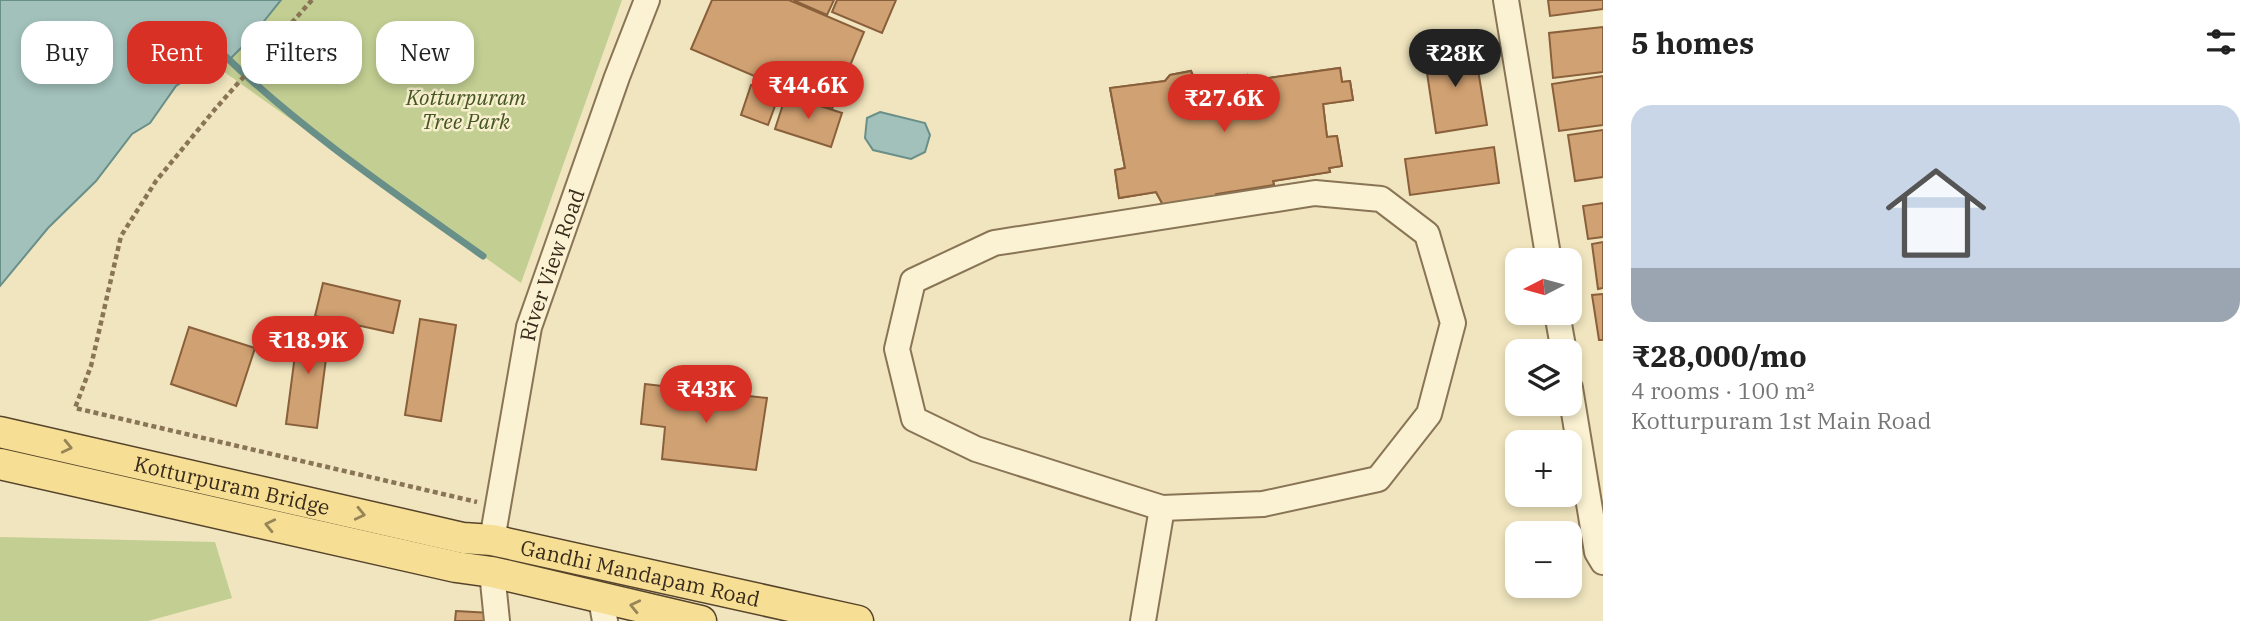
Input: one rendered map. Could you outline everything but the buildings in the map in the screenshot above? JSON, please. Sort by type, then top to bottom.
[{"type":"main road","name":"Kotturpuram Bridge","points":[[0,432],[463,538]]},
{"type":"main road","name":"Kotturpuram Bridge","points":[[0,464],[456,567]]},
{"type":"main road","name":"Gandhi Mandapam Road","points":[[463,538],[492,540],[858,621]]},
{"type":"main road","name":"Gandhi Mandapam Road","points":[[456,567],[492,572],[603,610],[701,621]]},
{"type":"street","name":"River View Road","points":[[492,540],[529,327],[647,0]]},
{"type":"street","points":[[1506,0],[1547,248]]},
{"type":"street","points":[[1315,193],[1381,199],[1427,234],[1453,323],[1430,414],[1378,479],[1263,504],[1162,508],[976,449],[914,419],[897,349],[913,281],[994,243],[1315,193]]},
{"type":"street","points":[[1575,416],[1597,552],[1603,562]]},
{"type":"street","points":[[1143,621],[1162,508]]},
{"type":"street","points":[[492,572],[496,621]]},
{"type":"path","points":[[312,0],[216,108],[156,181],[121,236],[90,366],[75,408],[496,507]]},
{"type":"green space","name":"Kotturpuram Tree Park","points":[[281,0],[622,0],[521,283],[241,84],[362,84],[362,21],[264,21]]},
{"type":"green space","name":"Kotturpuram Tree Park","points":[[241,48],[241,84],[227,74],[227,62]]},
{"type":"green space","points":[[0,537],[215,542],[232,598],[148,621],[0,621]]},
{"type":"water","points":[[0,0],[281,0],[264,21],[241,21],[241,48],[227,62],[227,21],[127,21],[127,84],[179,84],[150,123],[132,134],[96,181],[48,228],[0,286]]},
{"type":"water","points":[[880,112],[925,123],[930,135],[925,152],[911,159],[873,150],[865,138],[867,118]]},
{"type":"waterway","points":[[227,58],[317,135],[483,256]]}]
